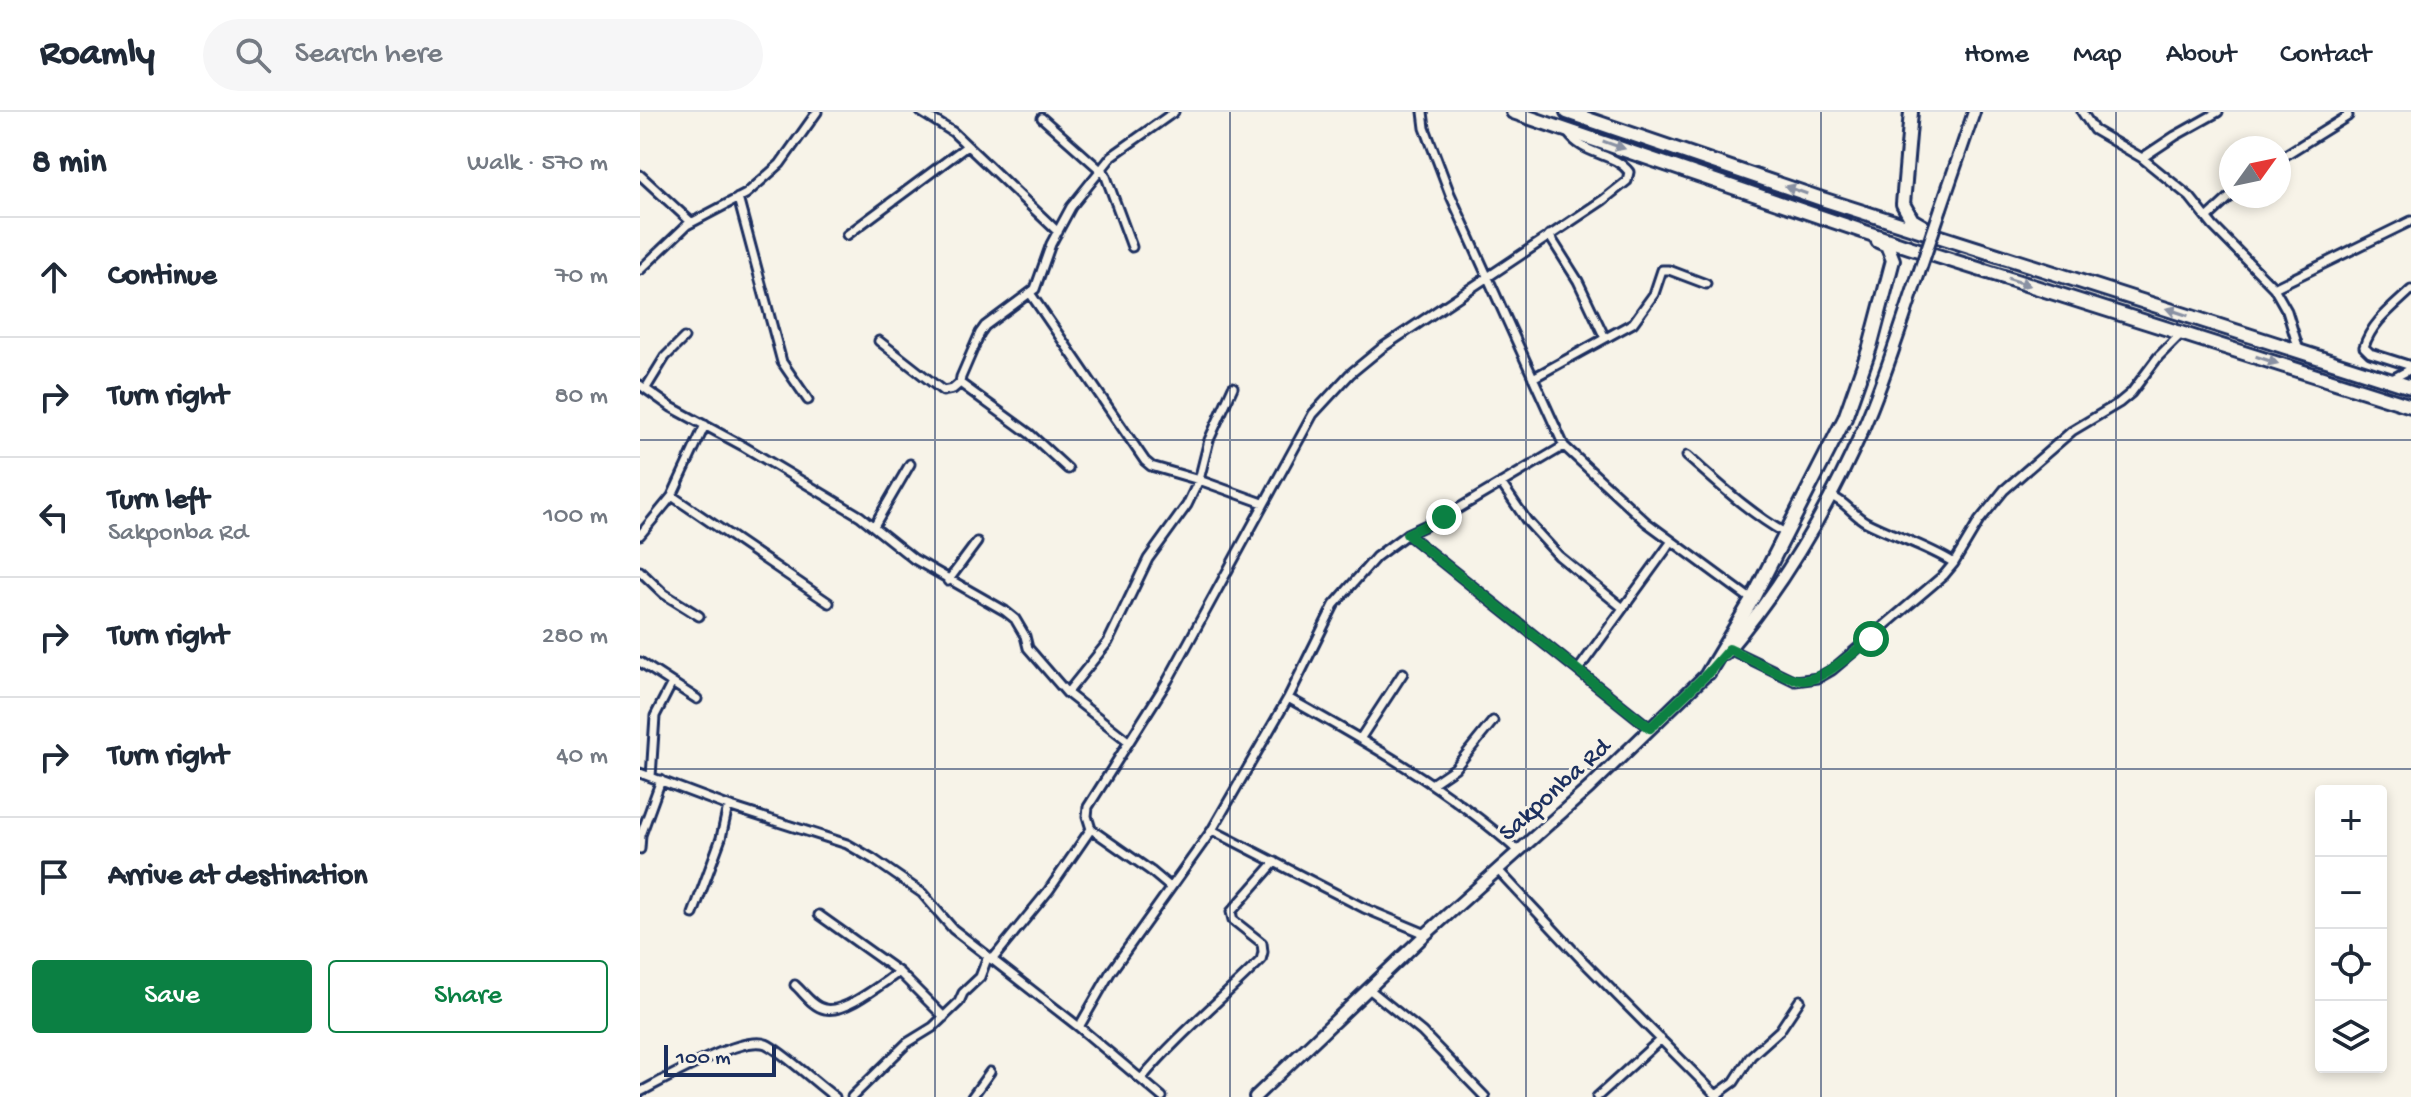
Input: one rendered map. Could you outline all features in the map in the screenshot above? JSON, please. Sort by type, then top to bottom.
[{"type":"highway","points":[[1513,112],[1834,221],[2411,406]]},
{"type":"highway","points":[[1567,112],[1844,206],[2411,387]]},
{"type":"highway","points":[[1911,112],[1903,204],[1912,220],[1921,226],[1985,251]]},
{"type":"highway","points":[[1844,206],[1888,214],[1903,204]]},
{"type":"highway","points":[[1834,221],[1887,245],[1893,260]]},
{"type":"highway","points":[[1708,673],[1752,600],[1845,418],[1870,347],[1893,260],[1899,253],[1914,252],[1987,271]]},
{"type":"main road","name":"Sakponba Rd","points":[[1255,1097],[1426,934],[1589,788],[1708,673],[1751,623],[1831,496],[1863,428],[1974,112]]},
{"type":"street","points":[[640,270],[691,222],[738,198],[780,164],[817,112]]},
{"type":"street","points":[[921,112],[935,118],[967,146],[1058,232]]},
{"type":"street","points":[[879,341],[943,391],[953,389],[960,383],[980,333],[1039,283],[1071,207],[1112,156],[1174,112]]},
{"type":"street","points":[[1423,112],[1425,128],[1486,276],[1564,446],[1646,522],[1752,600]]},
{"type":"street","points":[[2082,112],[2094,130],[2142,158],[2190,197],[2274,288],[2287,311],[2299,350]]},
{"type":"street","points":[[2142,158],[2218,112]]},
{"type":"street","points":[[2291,151],[2350,113]]},
{"type":"street","points":[[1042,118],[1101,170],[1109,182],[1132,247]]},
{"type":"street","points":[[1170,887],[1091,829],[1088,807],[1168,680],[1313,414],[1350,374],[1383,347],[1603,200],[1629,177],[1624,166],[1585,150],[1564,128]]},
{"type":"street","points":[[847,235],[967,146]]},
{"type":"street","points":[[640,175],[691,222]]},
{"type":"street","points":[[738,198],[782,362],[808,400]]},
{"type":"street","points":[[2207,218],[2219,207]]},
{"type":"street","points":[[2274,288],[2408,222],[2411,234]]},
{"type":"street","points":[[1549,235],[1578,281],[1605,338]]},
{"type":"street","points":[[1533,378],[1633,323],[1654,294],[1662,270],[1706,284]]},
{"type":"street","points":[[2411,290],[2378,320],[2364,347],[2370,353],[2411,367]]},
{"type":"street","points":[[1030,293],[1145,461],[1151,466],[1263,503]]},
{"type":"street","points":[[1729,649],[1795,681],[1818,678],[1832,670],[1912,605],[1954,563],[1979,521],[2004,490],[2072,431],[2131,393],[2158,357],[2182,333]]},
{"type":"street","points":[[684,338],[643,387],[671,407],[743,446],[874,526],[914,559],[1015,619],[1028,648],[1067,693],[1128,741]]},
{"type":"street","points":[[2390,380],[2411,367]]},
{"type":"street","points":[[960,383],[1030,434],[1068,469]]},
{"type":"street","points":[[1067,693],[1117,627],[1148,559],[1179,518],[1199,480],[1209,440],[1233,387]]},
{"type":"street","points":[[640,535],[672,496],[705,425]]},
{"type":"street","points":[[1079,1027],[1110,973],[1212,830],[1288,698],[1334,605],[1376,557],[1407,534],[1444,517],[1564,446]]},
{"type":"street","points":[[1687,456],[1764,521],[1785,533]]},
{"type":"street","points":[[874,526],[910,464]]},
{"type":"street","points":[[1501,483],[1527,521],[1559,556],[1623,608]]},
{"type":"street","points":[[672,496],[829,603]]},
{"type":"street","points":[[1831,496],[1842,500],[1869,523],[1935,551],[1954,563]]},
{"type":"street","points":[[1407,534],[1650,728]]},
{"type":"street","points":[[1578,670],[1672,541]]},
{"type":"street","points":[[948,581],[977,542]]},
{"type":"street","points":[[640,571],[664,594],[699,616]]},
{"type":"street","points":[[640,662],[697,699]]},
{"type":"street","points":[[1360,739],[1403,673]]},
{"type":"street","points":[[651,777],[655,716],[672,683]]},
{"type":"street","points":[[1288,698],[1433,783],[1518,851]]},
{"type":"street","points":[[1433,783],[1455,768],[1493,721]]},
{"type":"street","points":[[640,773],[728,806],[761,814],[795,829],[847,844],[873,859],[922,893],[953,929],[1079,1027],[1162,1097]]},
{"type":"street","points":[[640,849],[641,835],[661,780]]},
{"type":"street","points":[[693,914],[721,838],[728,806]]},
{"type":"street","points":[[852,1097],[907,1043],[944,1017],[980,977],[990,958],[1049,890],[1091,829]]},
{"type":"street","points":[[1212,830],[1364,908],[1426,934]]},
{"type":"street","points":[[1141,1079],[1170,1044],[1261,960],[1262,943],[1233,920],[1231,912],[1275,862]]},
{"type":"street","points":[[1497,869],[1717,1096],[1734,1082],[1751,1056],[1780,1030],[1800,1000]]},
{"type":"street","points":[[819,915],[899,972],[944,1017]]},
{"type":"street","points":[[795,985],[815,1005],[830,1010],[846,1006],[899,972]]},
{"type":"street","points":[[1369,989],[1422,1032],[1485,1097]]},
{"type":"street","points":[[1598,1097],[1661,1039]]},
{"type":"street","points":[[640,1092],[706,1059],[750,1042],[769,1045],[835,1097]]},
{"type":"street","points":[[972,1097],[990,1072]]},
{"type":"route","points":[[1444,517],[1407,534],[1650,728],[1729,649],[1779,675],[1795,681],[1807,681],[1832,670],[1871,639]]}]
